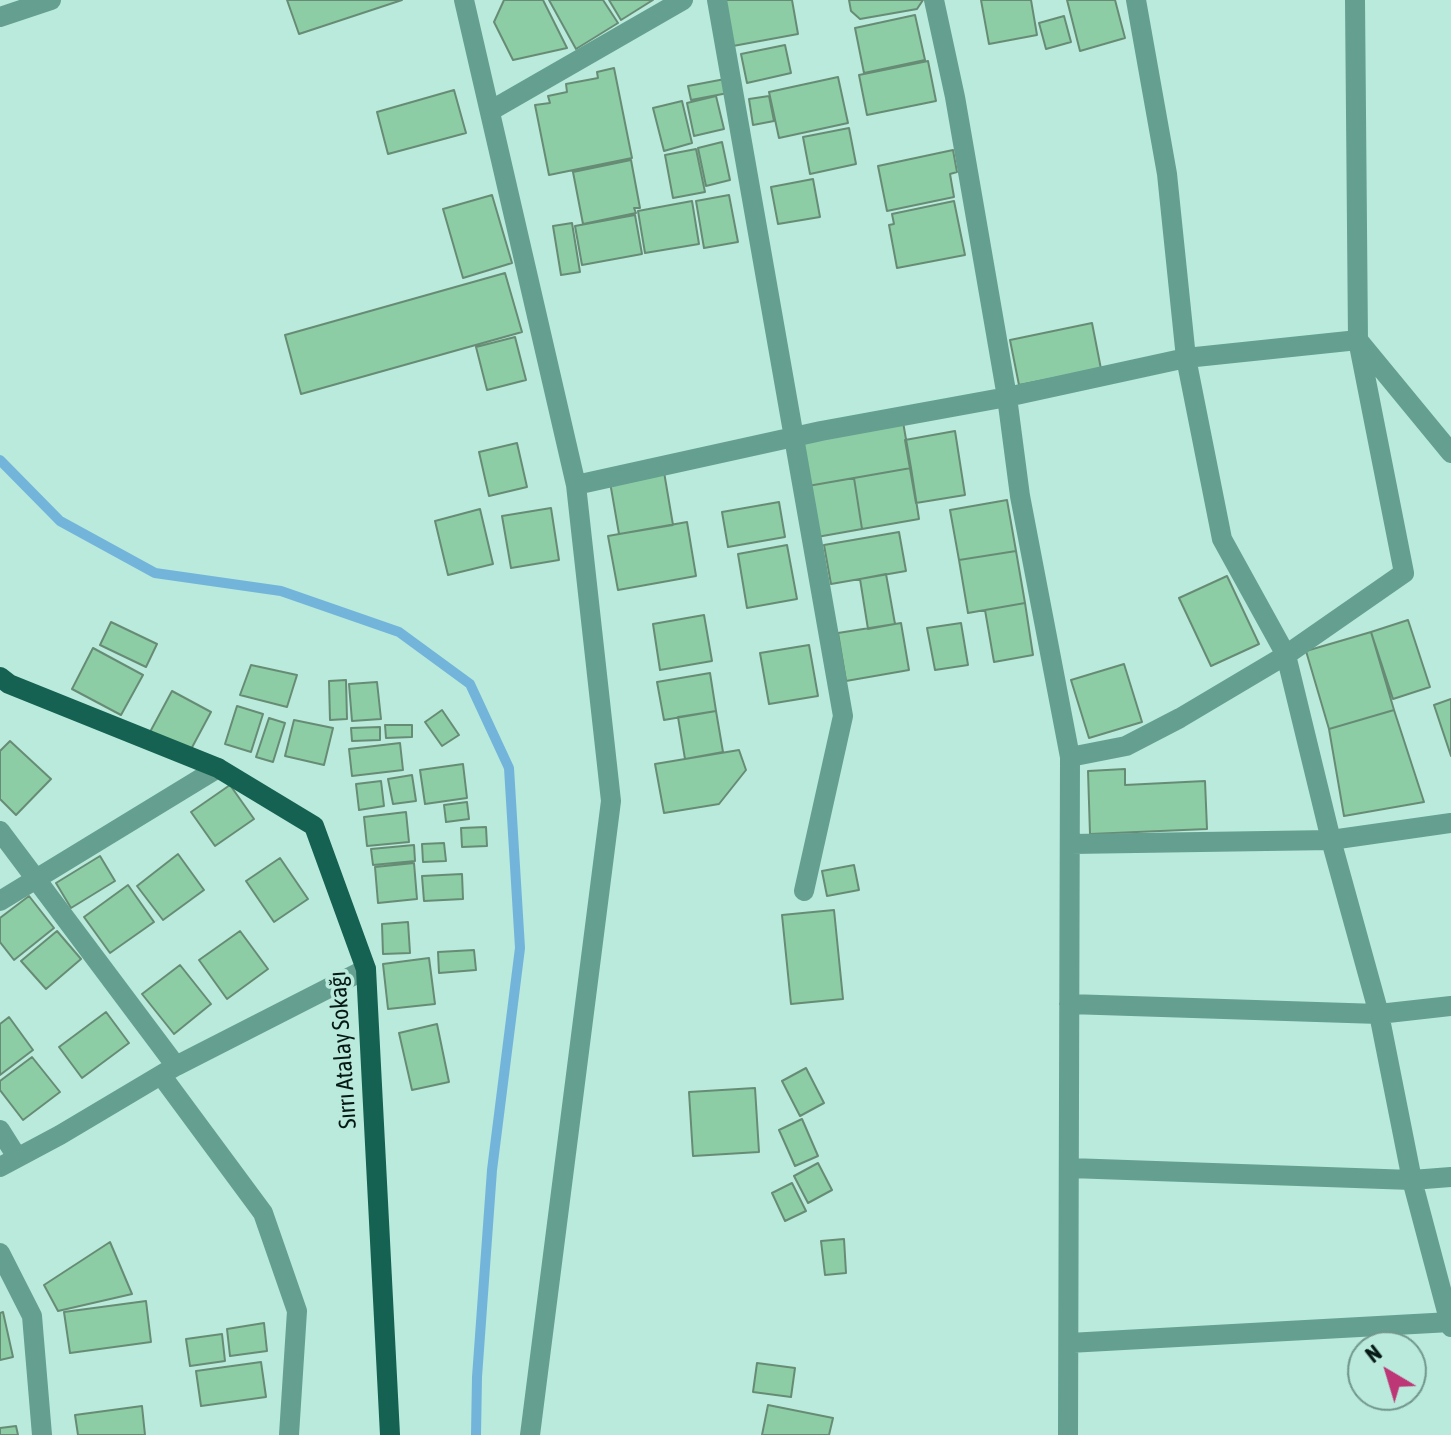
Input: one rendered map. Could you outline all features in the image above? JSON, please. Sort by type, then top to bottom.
[{"type":"main road","name":"Sırrı Atalay Sokağı","points":[[3,684],[218,768],[314,826],[366,969],[390,1435]]},
{"type":"street","points":[[0,17],[51,0]]},
{"type":"street","points":[[464,0],[576,485],[611,801],[530,1435]]},
{"type":"street","points":[[490,111],[683,0]]},
{"type":"street","points":[[717,0],[843,716],[804,891]]},
{"type":"street","points":[[934,0],[955,97],[1007,397],[1020,496],[1070,757],[1068,1435]]},
{"type":"street","points":[[1069,1343],[1451,1324],[1412,1180],[1379,1014],[1331,840],[1286,655],[1222,539],[1186,358],[1167,174],[1136,0]]},
{"type":"street","points":[[1070,757],[1126,746],[1180,718],[1286,655],[1404,573],[1358,340],[1355,0]]},
{"type":"street","points":[[576,485],[1186,358],[1358,340]]},
{"type":"street","points":[[1358,340],[1451,453]]},
{"type":"street","points":[[0,901],[218,768]]},
{"type":"street","points":[[1071,844],[1331,840],[1451,823]]},
{"type":"street","points":[[0,831],[168,1070],[263,1213],[297,1311],[289,1435]]},
{"type":"street","points":[[0,1130],[9,1162],[168,1070],[366,969]]},
{"type":"street","points":[[1069,1004],[1379,1014],[1451,1006]]},
{"type":"street","points":[[1070,1168],[1412,1180],[1451,1177]]},
{"type":"street","points":[[0,1253],[32,1316],[42,1435]]},
{"type":"building","points":[[287,0],[402,0],[299,34]]},
{"type":"building","points":[[504,0],[543,0],[567,48],[513,60],[494,22]]},
{"type":"building","points":[[549,0],[603,0],[618,23],[576,49]]},
{"type":"building","points":[[609,0],[653,0],[621,20]]},
{"type":"building","points":[[724,0],[792,0],[798,34],[733,46]]},
{"type":"building","points":[[849,0],[923,0],[917,9],[860,19],[851,11]]},
{"type":"building","points":[[981,0],[1031,0],[1037,35],[989,44]]},
{"type":"building","points":[[1067,0],[1115,0],[1125,38],[1080,51]]},
{"type":"building","points":[[915,15],[925,60],[864,73],[855,28]]},
{"type":"building","points":[[1064,16],[1071,42],[1046,49],[1039,23]]},
{"type":"building","points":[[785,45],[791,73],[747,83],[741,54]]},
{"type":"building","points":[[928,61],[936,101],[867,115],[859,75]]},
{"type":"building","points":[[614,68],[632,158],[549,175],[535,105],[550,103],[548,96],[567,92],[566,84],[598,78],[597,72]]},
{"type":"building","points":[[838,77],[848,123],[779,138],[769,92]]},
{"type":"building","points":[[725,79],[728,93],[691,100],[688,86]]},
{"type":"building","points":[[454,90],[466,133],[388,154],[377,112]]},
{"type":"building","points":[[716,96],[724,129],[694,136],[687,103]]},
{"type":"building","points":[[769,96],[774,121],[753,125],[749,99]]},
{"type":"building","points":[[682,101],[692,143],[664,151],[653,108]]},
{"type":"building","points":[[849,128],[856,164],[810,174],[803,137]]},
{"type":"building","points":[[722,142],[730,180],[706,186],[698,148]]},
{"type":"building","points":[[696,149],[705,192],[673,198],[665,155]]},
{"type":"building","points":[[953,150],[957,172],[950,174],[954,197],[887,211],[878,166]]},
{"type":"building","points":[[631,160],[640,208],[634,208],[636,213],[583,224],[573,172]]},
{"type":"building","points":[[813,179],[820,217],[778,224],[771,187]]},
{"type":"building","points":[[492,195],[512,263],[463,278],[443,209]]},
{"type":"building","points":[[729,195],[738,242],[704,248],[696,201]]},
{"type":"building","points":[[692,201],[699,244],[645,253],[638,211]]},
{"type":"building","points":[[954,201],[965,255],[897,268],[889,225],[894,224],[892,214]]},
{"type":"building","points":[[635,215],[642,254],[582,265],[575,226]]},
{"type":"building","points":[[572,223],[580,272],[561,275],[553,226]]},
{"type":"building","points":[[505,273],[522,332],[301,394],[285,335]]},
{"type":"building","points":[[1092,323],[1101,369],[1019,385],[1010,340]]},
{"type":"building","points":[[515,337],[526,380],[487,390],[476,347]]},
{"type":"building","points":[[903,422],[911,468],[808,486],[800,441]]},
{"type":"building","points":[[955,431],[965,495],[916,503],[905,440]]},
{"type":"building","points":[[517,443],[527,487],[489,496],[479,452]]},
{"type":"building","points":[[911,468],[919,519],[862,529],[854,478]]},
{"type":"building","points":[[664,472],[673,525],[619,534],[610,482]]},
{"type":"building","points":[[854,478],[862,529],[817,537],[808,486]]},
{"type":"building","points":[[1007,500],[1016,551],[959,560],[950,510]]},
{"type":"building","points":[[779,502],[785,537],[728,547],[722,512]]},
{"type":"building","points":[[551,508],[559,560],[511,568],[502,516]]},
{"type":"building","points":[[480,509],[493,564],[448,575],[435,521]]},
{"type":"building","points":[[687,522],[696,576],[618,590],[608,536]]},
{"type":"building","points":[[899,532],[906,571],[831,584],[824,545]]},
{"type":"building","points":[[787,545],[797,599],[747,608],[738,554]]},
{"type":"building","points":[[1016,551],[1025,603],[968,613],[959,560]]},
{"type":"building","points":[[886,574],[895,624],[868,629],[860,579]]},
{"type":"building","points":[[1227,576],[1259,644],[1211,666],[1179,598]]},
{"type":"building","points":[[1025,603],[1033,655],[994,662],[985,610]]},
{"type":"building","points":[[704,615],[712,661],[660,670],[653,624]]},
{"type":"building","points":[[1408,620],[1430,687],[1393,699],[1371,632]]},
{"type":"building","points":[[111,622],[157,644],[146,667],[100,645]]},
{"type":"building","points":[[901,623],[909,670],[846,681],[838,633]]},
{"type":"building","points":[[961,623],[968,665],[935,670],[927,628]]},
{"type":"building","points":[[1371,632],[1394,710],[1329,729],[1306,651]]},
{"type":"building","points":[[809,645],[818,696],[769,704],[760,653]]},
{"type":"building","points":[[93,648],[143,675],[121,715],[72,689]]},
{"type":"building","points":[[1124,664],[1142,722],[1089,738],[1071,680]]},
{"type":"building","points":[[251,665],[297,675],[287,707],[240,695]]},
{"type":"building","points":[[710,673],[716,711],[664,720],[657,682]]},
{"type":"building","points":[[346,680],[347,719],[330,720],[329,681]]},
{"type":"building","points":[[377,682],[381,719],[352,721],[349,684]]},
{"type":"building","points":[[172,691],[211,712],[189,753],[150,732]]},
{"type":"building","points":[[1451,699],[1451,756],[1434,705]]},
{"type":"building","points":[[237,706],[263,714],[251,752],[225,744]]},
{"type":"building","points":[[442,710],[459,735],[442,746],[425,722]]},
{"type":"building","points":[[1394,710],[1424,802],[1344,816],[1329,729]]},
{"type":"building","points":[[716,711],[723,752],[685,759],[678,717]]},
{"type":"building","points":[[269,718],[285,723],[273,762],[256,757]]},
{"type":"building","points":[[294,720],[333,728],[324,765],[285,756]]},
{"type":"building","points":[[385,725],[412,725],[412,737],[386,738]]},
{"type":"building","points":[[380,727],[380,740],[352,741],[351,728]]},
{"type":"building","points":[[10,741],[51,779],[16,815],[0,799],[0,751]]},
{"type":"building","points":[[400,743],[403,770],[352,776],[349,749]]},
{"type":"building","points":[[739,750],[746,770],[719,804],[664,813],[655,764]]},
{"type":"building","points":[[463,764],[467,798],[425,804],[420,770]]},
{"type":"building","points":[[1125,769],[1125,785],[1205,781],[1207,829],[1090,834],[1088,771]]},
{"type":"building","points":[[412,775],[416,801],[393,804],[388,779]]},
{"type":"building","points":[[381,781],[384,806],[359,810],[356,784]]},
{"type":"building","points":[[230,785],[254,819],[215,846],[191,812]]},
{"type":"building","points":[[467,802],[469,819],[446,822],[444,805]]},
{"type":"building","points":[[406,812],[409,842],[367,846],[364,817]]},
{"type":"building","points":[[486,827],[487,846],[462,847],[461,828]]},
{"type":"building","points":[[444,843],[446,861],[423,862],[422,844]]},
{"type":"building","points":[[414,845],[415,861],[373,865],[371,849]]},
{"type":"building","points":[[178,854],[204,890],[163,920],[137,886]]},
{"type":"building","points":[[100,856],[115,881],[71,908],[56,883]]},
{"type":"building","points":[[280,858],[308,899],[274,922],[246,881]]},
{"type":"building","points":[[414,863],[417,899],[378,903],[375,867]]},
{"type":"building","points":[[854,865],[859,890],[827,896],[822,871]]},
{"type":"building","points":[[462,874],[463,899],[424,901],[422,876]]},
{"type":"building","points":[[128,885],[154,922],[110,953],[84,917]]},
{"type":"building","points":[[29,896],[54,928],[14,960],[0,942],[0,918]]},
{"type":"building","points":[[834,910],[843,999],[791,1004],[782,915]]},
{"type":"building","points":[[408,922],[410,953],[383,954],[382,924]]},
{"type":"building","points":[[57,931],[81,959],[46,989],[21,961]]},
{"type":"building","points":[[240,931],[268,969],[227,999],[199,960]]},
{"type":"building","points":[[474,950],[476,970],[439,973],[438,952]]},
{"type":"building","points":[[429,958],[435,1004],[388,1009],[383,964]]},
{"type":"building","points":[[180,965],[211,1004],[174,1034],[142,994]]},
{"type":"building","points":[[106,1012],[129,1043],[82,1078],[59,1047]]},
{"type":"building","points":[[9,1017],[33,1050],[0,1075],[0,1024]]},
{"type":"building","points":[[437,1024],[449,1082],[412,1090],[399,1033]]},
{"type":"building","points":[[32,1057],[60,1092],[23,1120],[0,1090],[0,1081]]},
{"type":"building","points":[[806,1068],[824,1103],[800,1116],[782,1081]]},
{"type":"building","points":[[755,1088],[759,1152],[693,1156],[689,1092]]},
{"type":"building","points":[[802,1119],[818,1156],[795,1166],[779,1130]]},
{"type":"building","points":[[818,1163],[832,1190],[808,1203],[794,1176]]},
{"type":"building","points":[[792,1183],[806,1211],[785,1221],[772,1193]]},
{"type":"building","points":[[844,1239],[846,1273],[825,1275],[821,1241]]},
{"type":"building","points":[[110,1242],[132,1294],[58,1311],[44,1285]]},
{"type":"building","points":[[146,1301],[151,1342],[70,1353],[64,1312]]},
{"type":"building","points":[[3,1312],[13,1357],[0,1360],[0,1313]]},
{"type":"building","points":[[264,1323],[267,1351],[230,1356],[227,1329]]},
{"type":"building","points":[[222,1334],[225,1361],[190,1366],[186,1339]]},
{"type":"building","points":[[261,1362],[266,1397],[201,1406],[196,1371]]},
{"type":"building","points":[[757,1363],[795,1368],[791,1397],[753,1392]]},
{"type":"building","points":[[768,1405],[833,1418],[829,1435],[762,1435]]},
{"type":"building","points":[[142,1406],[145,1435],[78,1435],[75,1415]]},
{"type":"building","points":[[16,1426],[18,1435],[0,1435],[0,1428]]},
{"type":"waterway","points":[[0,460],[60,521],[155,573],[281,591],[399,632],[470,684],[509,768],[520,948],[492,1170],[477,1377],[476,1435]]}]
